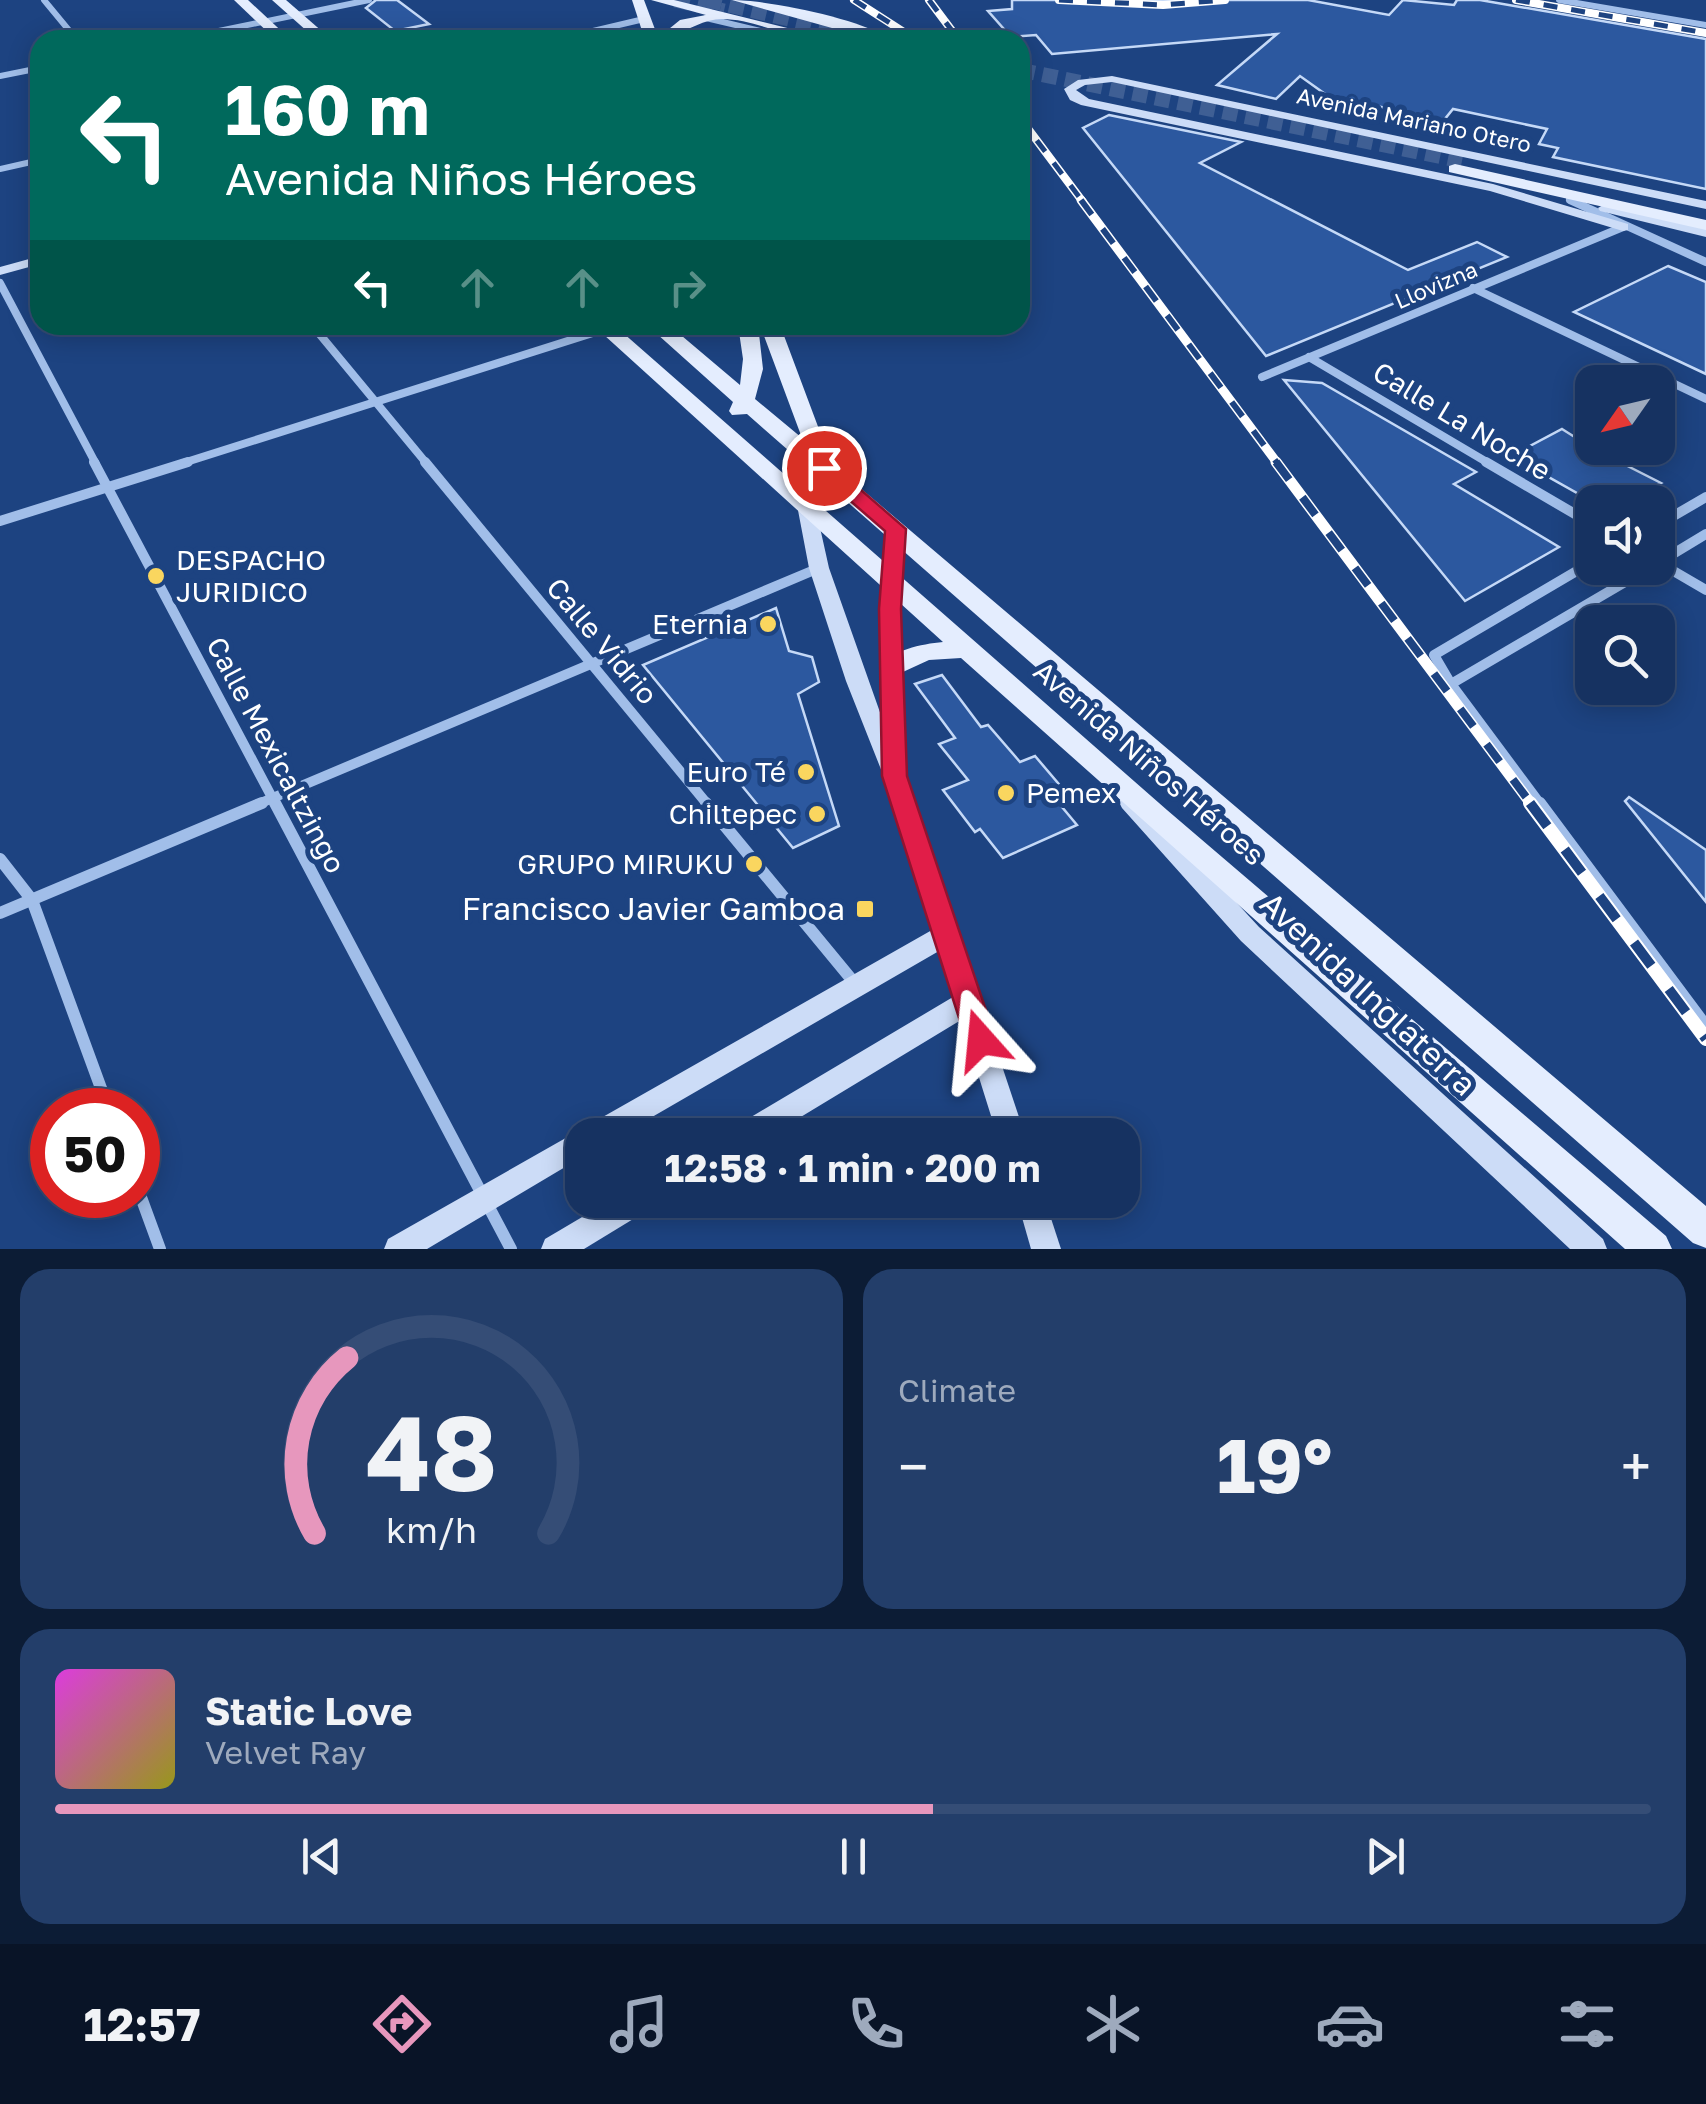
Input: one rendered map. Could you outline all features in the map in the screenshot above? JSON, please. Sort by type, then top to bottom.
[{"type":"main road","points":[[240,0],[273,30]]},
{"type":"main road","points":[[278,0],[313,30]]},
{"type":"main road","points":[[638,0],[648,30]]},
{"type":"main road","points":[[738,0],[855,30]]},
{"type":"main road","points":[[659,1],[789,30]]},
{"type":"main road","points":[[659,1],[669,30]]},
{"type":"main road","points":[[679,30],[686,22],[706,18],[740,19]]},
{"type":"main road","name":"Avenida Mariano Otero","points":[[1623,226],[1532,198],[1085,102],[1070,92],[1082,82],[1112,79],[1706,205]]},
{"type":"main road","name":"Avenida Mariano Otero","points":[[1463,168],[1706,232]]},
{"type":"main road","name":"Avenida Mariano Otero","points":[[1463,168],[1706,215]]},
{"type":"main road","name":"Avenida Mariano Otero","points":[[1463,168],[1706,224]]},
{"type":"main road","points":[[0,271],[30,263]]},
{"type":"main road","name":"Avenida Niños Héroes","points":[[619,335],[890,584],[1654,1249]]},
{"type":"main road","name":"Avenida Niños Héroes","points":[[668,335],[1706,1230]]},
{"type":"main road","points":[[725,433],[744,401],[756,362],[750,335]]},
{"type":"main road","points":[[774,335],[824,468]]},
{"type":"main road","points":[[806,505],[819,568],[856,681],[895,776],[1005,1118]]},
{"type":"main road","points":[[895,776],[890,584],[896,529]]},
{"type":"main road","points":[[892,668],[926,652],[967,650]]},
{"type":"main road","name":"Avenida Inglaterra","points":[[1110,777],[1147,824],[1250,934],[1592,1249]]},
{"type":"main road","points":[[624,1118],[947,934]]},
{"type":"main road","points":[[774,1118],[969,1001]]},
{"type":"main road","points":[[400,1249],[565,1152]]},
{"type":"main road","points":[[556,1249],[608,1218]]},
{"type":"main road","points":[[1037,1218],[1046,1249]]},
{"type":"street","points":[[44,0],[69,30]]},
{"type":"street","points":[[224,30],[369,0]]},
{"type":"street","points":[[1559,0],[1706,25]]},
{"type":"street","points":[[706,18],[757,30]]},
{"type":"street","points":[[598,30],[644,19]]},
{"type":"street","points":[[0,76],[30,70]]},
{"type":"street","points":[[0,169],[30,162]]},
{"type":"street","points":[[1570,199],[1706,262]]},
{"type":"street","name":"Llovizna","points":[[1262,377],[1623,226]]},
{"type":"street","name":"Calle Mexicaltzingo","points":[[0,283],[511,1249]]},
{"type":"street","points":[[1473,288],[1706,399]]},
{"type":"street","name":"Calle Vidrio","points":[[320,335],[857,986]]},
{"type":"street","points":[[0,521],[581,335]]},
{"type":"street","name":"Calle La Noche","points":[[1309,357],[1575,514]]},
{"type":"street","points":[[1675,515],[1706,497]]},
{"type":"street","points":[[1675,552],[1706,534]]},
{"type":"street","points":[[0,913],[819,568]]},
{"type":"street","points":[[1575,572],[1434,655],[1451,684],[1706,1026]]},
{"type":"street","points":[[1675,572],[1706,590]]},
{"type":"street","points":[[1451,684],[1620,585]]},
{"type":"street","points":[[0,859],[32,900],[101,1088]]},
{"type":"street","points":[[149,1218],[160,1249]]},
{"type":"building","points":[[376,0],[397,0],[429,24],[394,30],[366,8]]},
{"type":"building","points":[[1012,0],[1308,0],[1389,15],[1403,0],[1454,5],[1457,0],[1480,0],[1706,39],[1706,189],[1553,157],[1558,148],[1539,144],[1547,129],[1453,109],[1444,120],[1328,96],[1300,76],[1276,99],[1217,85],[1277,34],[1052,54],[1036,35],[1030,35],[1030,30],[1005,30],[988,11],[1012,9]]},
{"type":"building","points":[[1109,115],[1241,142],[1200,163],[1408,270],[1477,242],[1507,257],[1266,356],[1083,128]]},
{"type":"building","points":[[1668,266],[1706,282],[1706,374],[1574,312]]},
{"type":"building","points":[[1284,380],[1322,383],[1476,472],[1454,484],[1559,547],[1465,601]]},
{"type":"building","points":[[1562,429],[1575,437],[1575,465],[1626,465],[1661,483],[1575,485],[1575,492],[1511,456]]},
{"type":"building","points":[[776,608],[789,651],[812,657],[819,682],[798,694],[839,826],[793,848],[643,665]]},
{"type":"building","name":"Pemex","points":[[942,675],[981,727],[988,725],[1020,762],[1035,756],[1069,796],[1057,801],[1077,825],[1003,858],[980,829],[975,832],[943,790],[968,780],[939,744],[955,738],[915,684]]},
{"type":"building","points":[[1629,797],[1706,850],[1706,902],[1625,801]]},
{"type":"tunnel","points":[[675,0],[724,11]]},
{"type":"tunnel","points":[[707,0],[836,30]]},
{"type":"tunnel","points":[[1030,72],[1462,161]]},
{"type":"railway","points":[[854,0],[901,30]]},
{"type":"railway","points":[[929,0],[952,30]]},
{"type":"railway","points":[[1059,0],[1163,5],[1225,0]]},
{"type":"railway","points":[[1516,0],[1706,33]]},
{"type":"railway","points":[[1030,131],[1083,202]]},
{"type":"railway","points":[[1081,200],[1278,464]]},
{"type":"railway","points":[[1276,462],[1532,805]]},
{"type":"railway","points":[[1530,803],[1706,1039]]},
{"type":"place","name":"DESPACHO JURIDICO","points":[[156,576]]},
{"type":"place","name":"Eternia","points":[[768,624]]},
{"type":"place","name":"Euro Té","points":[[806,772]]},
{"type":"place","name":"Pemex","points":[[1006,793]]},
{"type":"place","name":"Chiltepec","points":[[817,814]]},
{"type":"place","name":"GRUPO MIRUKU","points":[[754,864]]},
{"type":"place","name":"Francisco Javier Gamboa","points":[[865,909]]},
{"type":"route","points":[[824,468],[896,529],[890,584],[895,776],[981,1040]]}]
